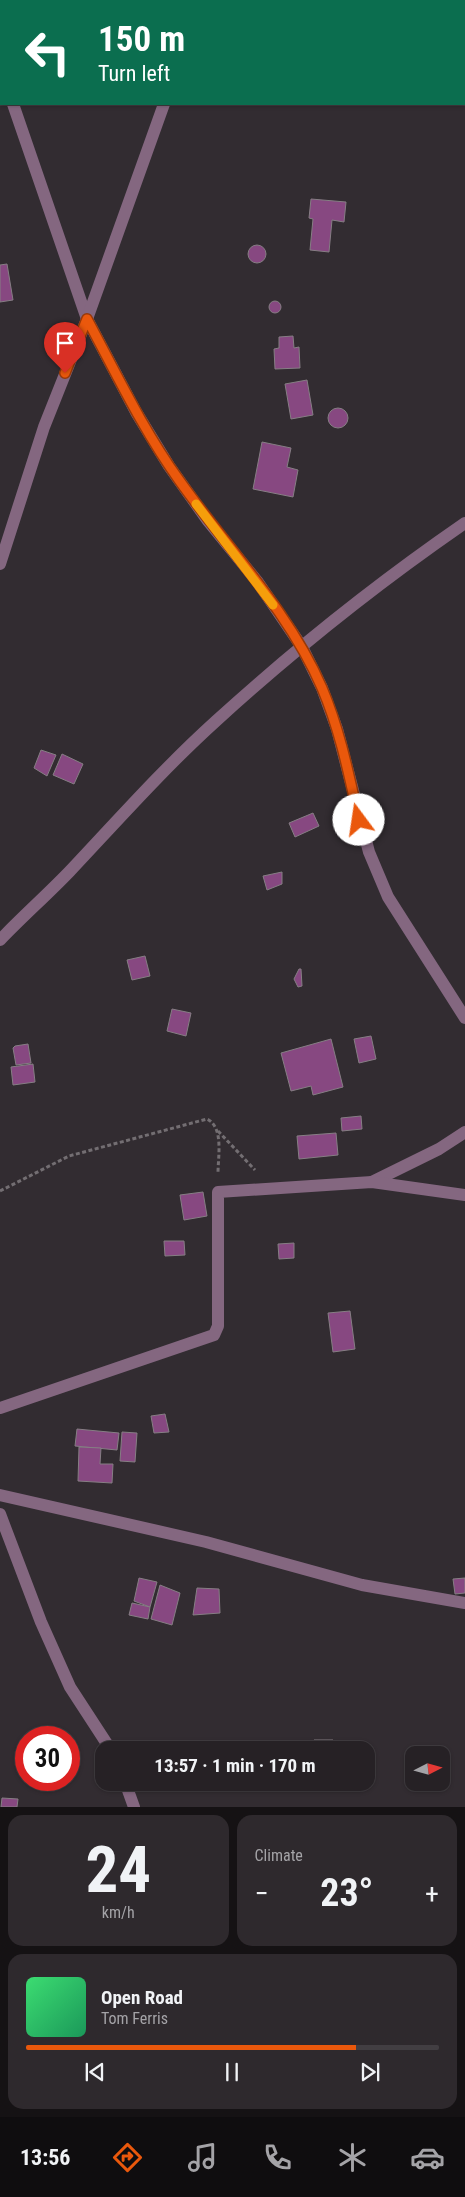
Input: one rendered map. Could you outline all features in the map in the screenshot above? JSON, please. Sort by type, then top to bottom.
[{"type":"street","points":[[13,105],[87,319],[136,412],[169,466],[208,521],[256,581],[302,647],[322,688],[337,729],[369,852],[388,897],[465,1018]]},
{"type":"street","points":[[0,564],[44,427],[87,319],[164,105]]},
{"type":"street","points":[[0,940],[69,872],[160,774],[216,721],[302,647],[424,551],[465,523]]},
{"type":"street","points":[[372,1182],[439,1150],[465,1132]]},
{"type":"street","points":[[0,1408],[214,1335],[218,1326],[218,1192],[372,1182],[465,1195]]},
{"type":"street","points":[[0,1495],[206,1542],[362,1585],[465,1603]]},
{"type":"street","points":[[0,1514],[41,1622],[70,1687],[105,1741]]},
{"type":"street","points":[[128,1791],[134,1807]]},
{"type":"path","points":[[0,1191],[69,1156],[207,1118],[214,1122],[218,1130],[271,1188]]},
{"type":"path","points":[[218,1130],[218,1192]]},
{"type":"building","points":[[311,199],[346,202],[344,222],[332,220],[329,252],[310,250],[313,219],[309,218]]},
{"type":"building","points":[[253,245],[261,245],[266,250],[264,261],[253,263],[248,258],[248,250]]},
{"type":"building","points":[[7,264],[13,300],[0,302],[0,265]]},
{"type":"building","points":[[277,301],[280,302],[280,312],[273,313],[270,312],[269,305],[270,302]]},
{"type":"building","points":[[293,336],[294,348],[299,347],[300,368],[275,369],[274,349],[279,348],[279,337]]},
{"type":"building","points":[[307,380],[313,415],[291,419],[285,384]]},
{"type":"building","points":[[338,408],[345,411],[348,418],[345,425],[338,428],[331,425],[328,418],[331,411]]},
{"type":"building","points":[[262,442],[291,448],[287,467],[298,470],[293,497],[253,489]]},
{"type":"building","points":[[41,750],[56,755],[47,776],[34,768]]},
{"type":"building","points":[[62,754],[83,764],[74,784],[53,775]]},
{"type":"building","points":[[313,813],[319,826],[295,837],[289,823]]},
{"type":"building","points":[[282,872],[282,884],[267,890],[263,876]]},
{"type":"building","points":[[145,956],[150,976],[132,980],[127,960]]},
{"type":"building","points":[[299,969],[301,969],[302,986],[298,987],[294,979]]},
{"type":"building","points":[[172,1009],[191,1013],[186,1036],[167,1031]]},
{"type":"building","points":[[371,1036],[376,1059],[359,1063],[354,1039]]},
{"type":"building","points":[[331,1039],[343,1087],[313,1095],[311,1086],[291,1091],[281,1053]]},
{"type":"building","points":[[28,1044],[31,1063],[16,1065],[13,1048]]},
{"type":"building","points":[[33,1064],[35,1082],[13,1085],[11,1067]]},
{"type":"building","points":[[361,1116],[362,1129],[342,1131],[341,1118]]},
{"type":"building","points":[[336,1133],[338,1155],[299,1159],[297,1136]]},
{"type":"building","points":[[203,1192],[207,1216],[184,1220],[180,1195]]},
{"type":"building","points":[[164,1241],[184,1241],[185,1255],[165,1256]]},
{"type":"building","points":[[294,1243],[294,1258],[279,1259],[278,1244]]},
{"type":"building","points":[[350,1311],[355,1349],[333,1352],[328,1313]]},
{"type":"building","points":[[165,1414],[169,1432],[154,1433],[151,1416]]},
{"type":"building","points":[[77,1429],[119,1433],[117,1450],[75,1446]]},
{"type":"building","points":[[122,1432],[137,1433],[135,1462],[120,1461]]},
{"type":"building","points":[[79,1447],[101,1448],[100,1464],[113,1464],[112,1483],[78,1481]]},
{"type":"building","points":[[139,1578],[157,1582],[150,1607],[134,1601]]},
{"type":"building","points":[[465,1578],[465,1593],[455,1594],[453,1579]]},
{"type":"building","points":[[160,1585],[180,1593],[172,1625],[151,1619]]},
{"type":"building","points":[[197,1588],[219,1589],[220,1613],[193,1615]]},
{"type":"building","points":[[132,1603],[150,1607],[148,1619],[129,1615]]},
{"type":"building","points":[[314,1740],[333,1741],[314,1741]]},
{"type":"building","points":[[2,1798],[18,1799],[17,1807],[1,1807]]},
{"type":"slow traffic","points":[[196,504],[273,605]]},
{"type":"route","points":[[65,373],[87,319],[136,412],[169,466],[208,521],[256,581],[302,647],[322,688],[337,729],[359,820]]}]
